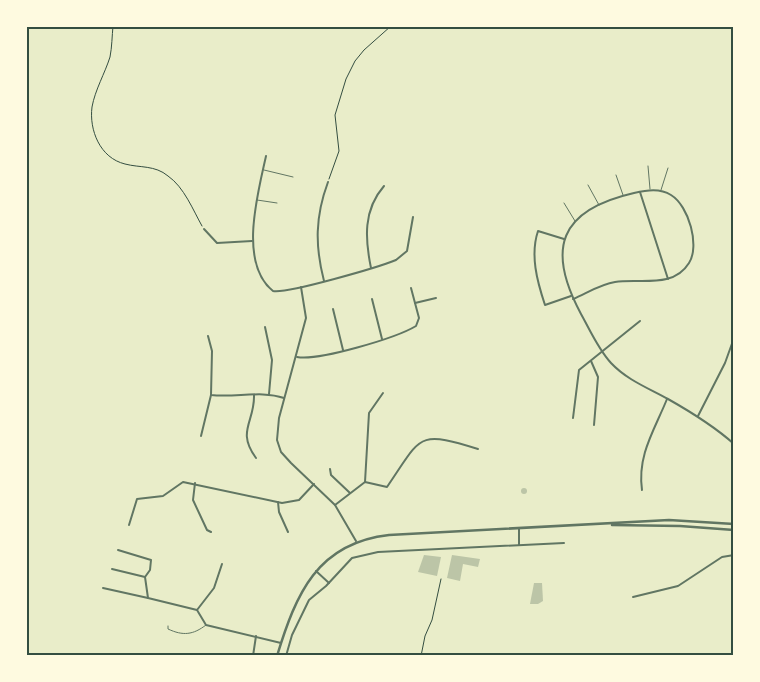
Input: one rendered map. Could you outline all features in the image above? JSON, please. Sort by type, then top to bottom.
[{"type":"street","points":[[266,156],[256,200],[252,241],[256,261],[270,288],[278,292],[396,260],[404,254],[408,245],[413,217]]},
{"type":"street","points":[[324,281],[318,256],[316,234],[318,215],[328,182]]},
{"type":"street","points":[[371,268],[367,250],[366,224],[370,210],[384,186]]},
{"type":"street","points":[[564,239],[538,231],[535,244],[535,268],[545,305],[572,298],[614,282],[668,279],[679,274],[688,264],[693,252],[694,238],[682,206],[670,194],[650,190],[624,196],[599,206],[576,222],[564,239],[562,266],[572,298],[603,353],[631,379],[698,416],[734,444]]},
{"type":"street","points":[[640,192],[668,279]]},
{"type":"street","points":[[204,229],[217,243],[252,241]]},
{"type":"street","points":[[301,287],[306,318],[278,425],[279,447],[291,464],[335,505],[356,541]]},
{"type":"street","points":[[297,357],[312,358],[411,329],[419,321],[411,288]]},
{"type":"street","points":[[415,303],[436,298]]},
{"type":"street","points":[[372,299],[382,339]]},
{"type":"street","points":[[332,309],[342,350]]},
{"type":"street","points":[[573,418],[579,370],[603,353],[640,321]]},
{"type":"street","points":[[266,328],[272,360],[269,394]]},
{"type":"street","points":[[201,436],[211,394],[212,351],[208,336]]},
{"type":"street","points":[[698,416],[725,363],[734,338]]},
{"type":"street","points":[[591,361],[598,377],[594,424]]},
{"type":"street","points":[[335,505],[365,482],[368,413],[375,400],[383,393]]},
{"type":"street","points":[[211,394],[230,397],[269,394],[284,399]]},
{"type":"street","points":[[254,396],[246,429],[247,440],[256,458]]},
{"type":"street","points":[[642,490],[643,455],[667,398]]},
{"type":"street","points":[[365,482],[388,487],[412,450],[420,442],[432,437],[478,449]]},
{"type":"street","points":[[330,469],[331,475],[350,494]]},
{"type":"street","points":[[130,525],[137,499],[158,498],[168,494],[183,482],[291,503],[300,500],[314,484]]},
{"type":"street","points":[[195,483],[193,500],[207,530],[211,532]]},
{"type":"street","points":[[278,502],[279,512],[288,532]]},
{"type":"street","points":[[277,656],[300,593],[316,571],[336,552],[356,541],[389,535],[680,520],[734,524]]},
{"type":"street","points":[[610,525],[680,526],[734,530]]},
{"type":"street","points":[[519,529],[519,545]]},
{"type":"street","points":[[286,656],[305,606],[352,558],[371,552],[564,543]]},
{"type":"street","points":[[118,550],[148,558],[151,562],[150,570],[145,577],[148,598]]},
{"type":"street","points":[[633,597],[678,586],[722,557],[734,555]]},
{"type":"street","points":[[197,610],[214,588],[222,564]]},
{"type":"street","points":[[112,569],[145,577]]},
{"type":"street","points":[[316,571],[329,582]]},
{"type":"street","points":[[103,588],[197,610],[206,625],[281,643]]},
{"type":"street","points":[[253,656],[256,636]]},
{"type":"lane","points":[[648,166],[650,190]]},
{"type":"lane","points":[[661,191],[668,168]]},
{"type":"lane","points":[[263,170],[293,177]]},
{"type":"lane","points":[[616,175],[624,196]]},
{"type":"lane","points":[[588,185],[599,206]]},
{"type":"lane","points":[[256,200],[277,203]]},
{"type":"lane","points":[[564,203],[576,222]]},
{"type":"lane","points":[[168,626],[168,629],[176,633],[188,635],[206,625]]},
{"type":"path","points":[[113,26],[110,56],[92,107],[93,131],[98,144],[109,156],[122,163],[148,166],[168,176],[181,190],[204,229]]},
{"type":"path","points":[[328,182],[339,151],[339,135],[335,115],[346,78],[355,61],[364,50],[391,26]]},
{"type":"path","points":[[421,656],[424,636],[432,620],[441,579]]},
{"type":"building","points":[[524,488],[527,491],[524,494],[521,491]]},
{"type":"building","points":[[424,555],[441,557],[437,576],[418,572]]},
{"type":"building","points":[[452,555],[480,559],[478,567],[463,564],[460,581],[447,578]]},
{"type":"building","points":[[534,583],[542,583],[543,601],[538,604],[530,604]]}]
